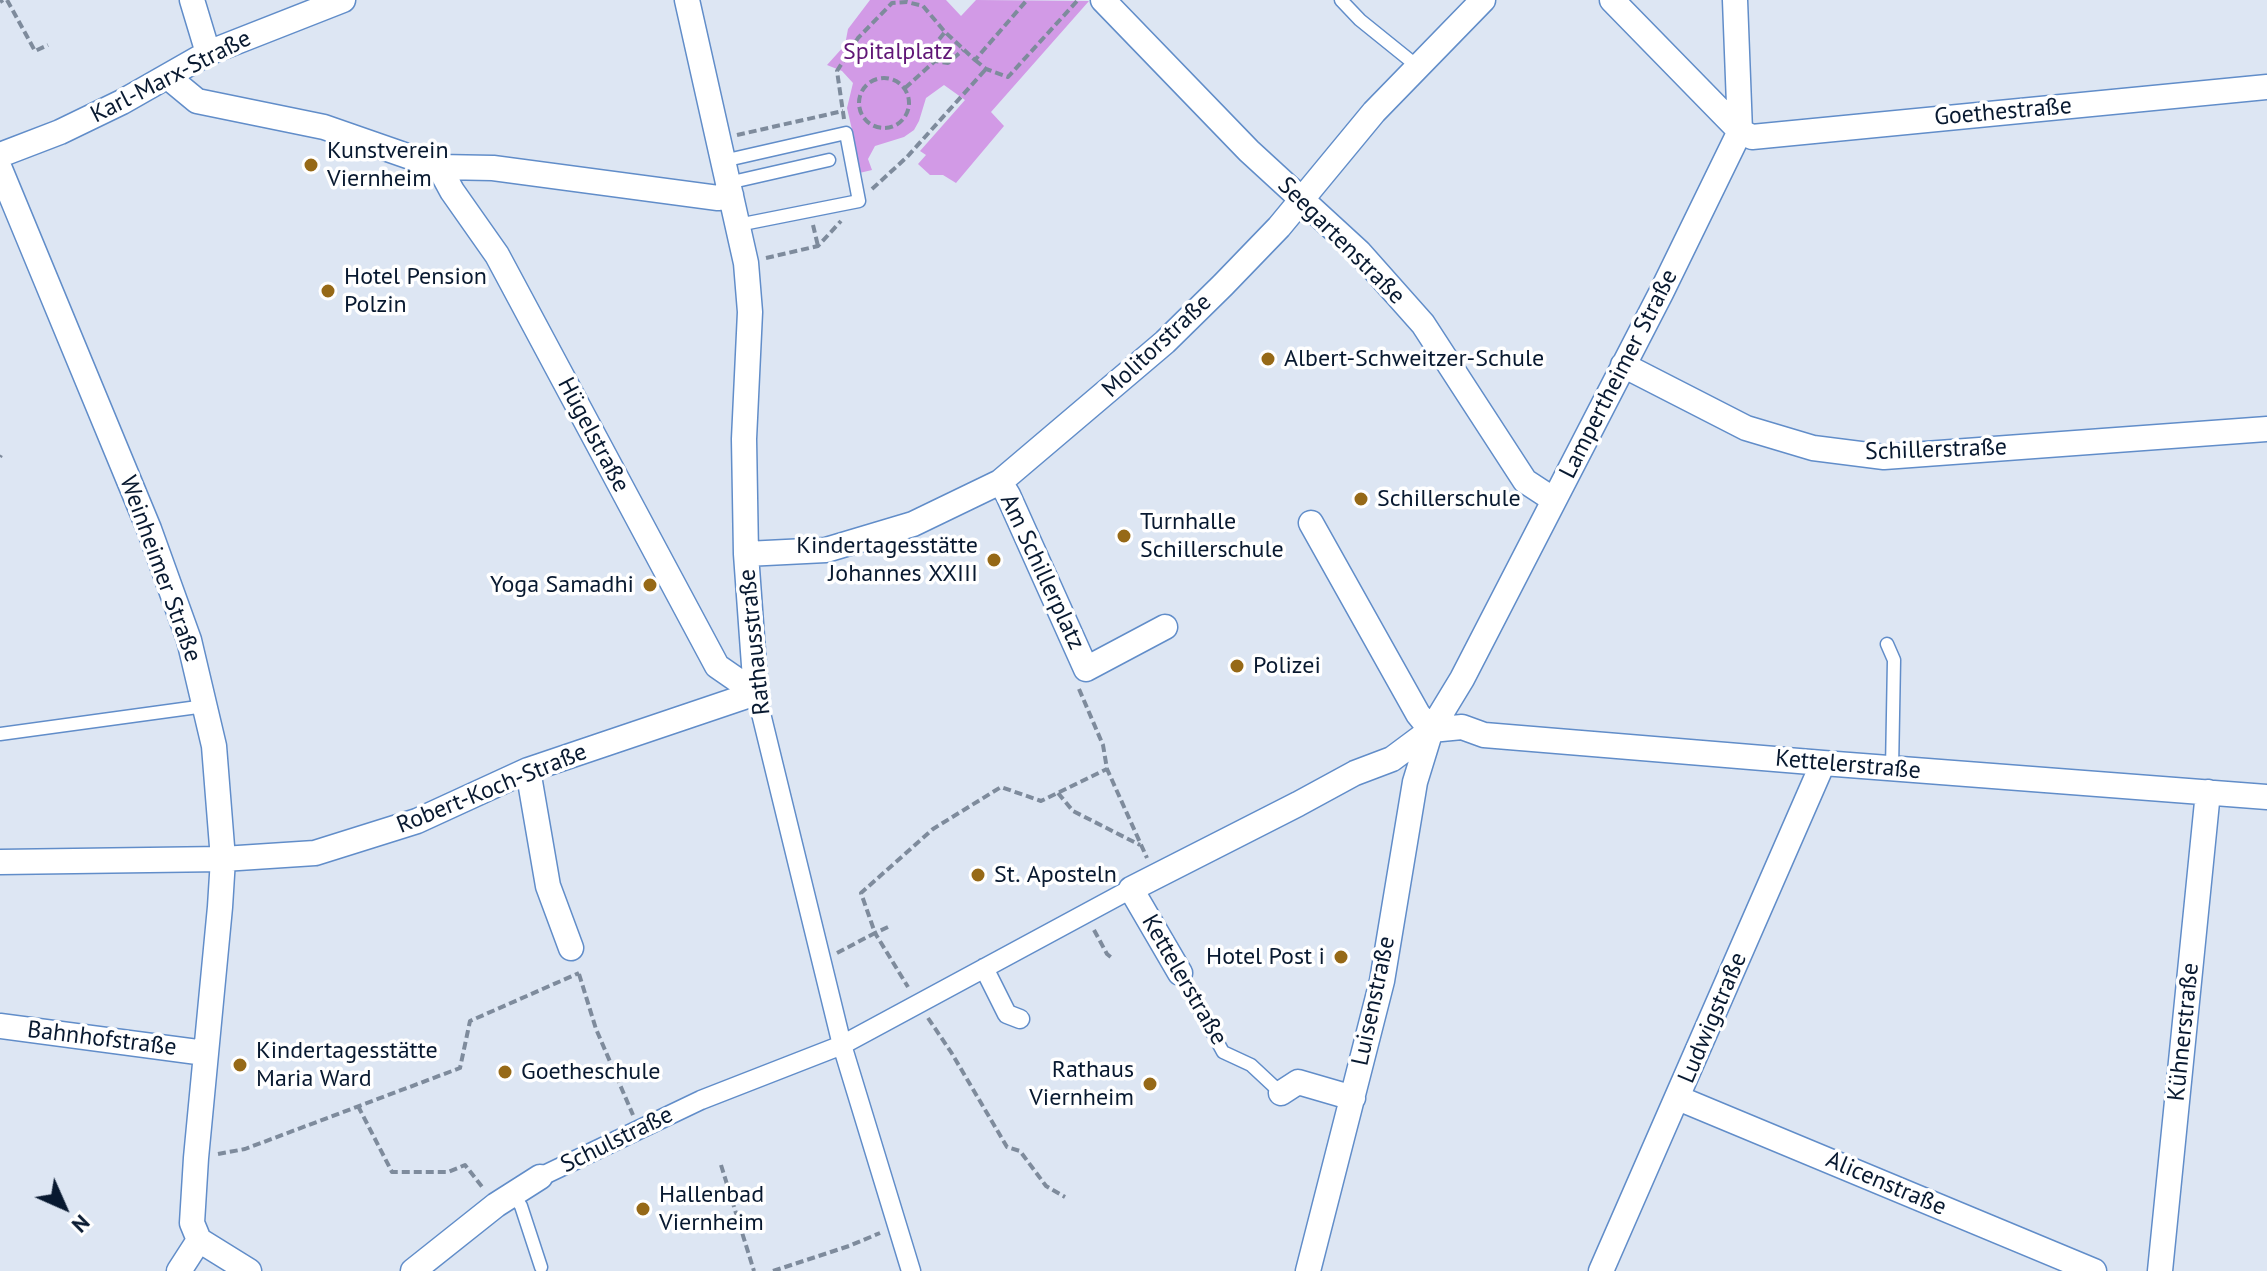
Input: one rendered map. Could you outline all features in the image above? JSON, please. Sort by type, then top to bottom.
[{"type":"street","points":[[192,0],[208,53]]},
{"type":"street","name":"Karl-Marx-Straße","points":[[0,155],[60,132],[122,102],[208,53],[343,0]]},
{"type":"street","name":"Rathausstraße","points":[[687,0],[746,263],[750,312],[744,439],[746,554],[756,693],[842,1045],[911,1271]]},
{"type":"street","name":"Seegartenstraße","points":[[1103,0],[1249,151],[1359,252],[1423,324],[1525,481],[1554,500]]},
{"type":"street","name":"Molitorstraße","points":[[746,554],[826,550],[913,524],[1000,482],[1165,342],[1279,227],[1374,112],[1483,0]]},
{"type":"street","points":[[1612,0],[1740,131]]},
{"type":"street","name":"Lampertheimer Straße","points":[[1431,730],[1462,679],[1740,131],[1735,0]]},
{"type":"street","points":[[168,77],[197,101],[324,127],[439,167],[493,168],[718,198],[725,170]]},
{"type":"street","name":"Goethestraße","points":[[1740,131],[1752,137],[2267,87]]},
{"type":"street","name":"Hügelstraße","points":[[439,167],[497,255],[717,666],[756,693]]},
{"type":"street","name":"Weinheimer Straße","points":[[0,169],[149,529],[189,640],[214,746],[223,859],[196,1158],[192,1223],[199,1240]]},
{"type":"street","name":"Schillerstraße","points":[[1623,365],[1746,428],[1813,448],[1884,457],[2267,429]]},
{"type":"street","name":"Am Schillerplatz","points":[[1000,482],[1086,669],[1165,627]]},
{"type":"street","points":[[1311,523],[1418,714],[1431,730]]},
{"type":"street","name":"Robert-Koch-Straße","points":[[0,862],[223,859],[315,853],[417,821],[528,770],[756,693]]},
{"type":"street","name":"Kettelerstraße","points":[[842,1045],[1155,876],[1355,773],[1392,759],[1431,730],[1462,727],[1484,735],[2267,797]]},
{"type":"street","name":"Luisenstraße","points":[[1308,1271],[1382,981],[1415,782],[1431,730]]},
{"type":"street","name":"Ludwigstraße","points":[[1601,1271],[1823,763]]},
{"type":"street","points":[[528,770],[548,886],[571,948]]},
{"type":"street","name":"Kühnerstraße","points":[[2160,1271],[2208,792]]},
{"type":"street","name":"Kettelerstraße","points":[[1131,889],[1180,973]]},
{"type":"street","points":[[984,968],[1007,1014],[1020,1019]]},
{"type":"street","name":"Bahnhofstraße","points":[[0,1026],[205,1053]]},
{"type":"street","name":"Schulstraße","points":[[413,1271],[504,1199],[540,1177],[740,1083],[842,1045]]},
{"type":"street","points":[[1281,1093],[1298,1082],[1353,1098]]},
{"type":"street","name":"Alicenstraße","points":[[1678,1098],[2094,1271]]},
{"type":"street","points":[[179,1271],[199,1240],[249,1271]]},
{"type":"lane","points":[[1341,0],[1360,20],[1417,66]]},
{"type":"lane","points":[[725,170],[845,129],[859,201],[738,225]]},
{"type":"lane","points":[[725,170],[829,160]]},
{"type":"lane","points":[[1887,644],[1894,660],[1892,769]]},
{"type":"lane","points":[[0,734],[205,706]]},
{"type":"lane","name":"Kettelerstraße","points":[[1180,973],[1223,1052],[1251,1065],[1281,1093]]},
{"type":"lane","points":[[504,1199],[521,1206],[541,1267]]},
{"type":"path","points":[[975,60],[1027,0]]},
{"type":"path","points":[[845,129],[837,71],[858,38],[892,3],[907,2],[923,6],[975,60],[986,69],[1008,77],[1078,0]]},
{"type":"path","points":[[3,1],[35,51],[48,45]]},
{"type":"path","points":[[935,61],[933,47],[945,32]]},
{"type":"path","points":[[935,61],[948,63],[963,49]]},
{"type":"path","points":[[905,88],[935,61]]},
{"type":"path","points":[[746,263],[818,246],[859,201],[907,157],[986,69]]},
{"type":"path","points":[[891,78],[905,88],[909,96],[908,112],[897,124],[882,128],[867,122],[861,115],[858,98],[867,83],[874,79],[891,78]]},
{"type":"path","points":[[725,170],[843,111]]},
{"type":"path","points":[[1086,669],[1077,684],[1103,745],[1107,769],[1155,876]]},
{"type":"path","points":[[1065,1197],[1046,1186],[1020,1151],[1007,1147],[875,933],[861,893],[933,829],[1001,787],[1041,801],[1107,769]]},
{"type":"path","points":[[1058,793],[1073,811],[1142,846]]},
{"type":"path","points":[[1085,914],[1112,958]]},
{"type":"path","points":[[820,961],[888,927]]},
{"type":"path","points":[[196,1158],[245,1149],[460,1068],[470,1021],[579,973],[596,1029],[640,1128]]},
{"type":"path","points":[[358,1106],[392,1172],[448,1172],[465,1165],[504,1199]]},
{"type":"path","points":[[721,1165],[754,1271]]},
{"type":"path","points":[[773,1271],[849,1246],[897,1225]]},
{"type":"green space","name":"Spitalplatz","points":[[870,0],[946,0],[961,16],[976,0],[1089,1],[991,112],[1004,126],[956,183],[943,175],[930,175],[918,164],[926,155],[920,151],[965,100],[944,85],[926,98],[914,130],[904,137],[875,146],[868,159],[872,170],[855,174],[853,134],[847,108],[853,83],[842,71],[827,65],[845,45],[848,29]]},
{"type":"place","name":"Kunstverein Viernheim","points":[[311,165]]},
{"type":"place","name":"Hotel Pension Polzin","points":[[328,291]]},
{"type":"place","name":"Albert-Schweitzer-Schule","points":[[1268,359]]},
{"type":"place","name":"Schillerschule","points":[[1361,499]]},
{"type":"place","name":"Turnhalle Schillerschule","points":[[1124,536]]},
{"type":"place","name":"Kindertagesstätte Johannes XXIII","points":[[994,560]]},
{"type":"place","name":"Yoga Samadhi","points":[[650,585]]},
{"type":"place","name":"Polizei","points":[[1237,666]]},
{"type":"place","name":"St. Aposteln","points":[[978,875]]},
{"type":"place","name":"Hotel Post i","points":[[1341,957]]},
{"type":"place","name":"Kindertagesstätte Maria Ward","points":[[240,1065]]},
{"type":"place","name":"Goetheschule","points":[[505,1072]]},
{"type":"place","name":"Rathaus Viernheim","points":[[1150,1084]]},
{"type":"place","name":"Hallenbad Viernheim","points":[[643,1209]]}]
